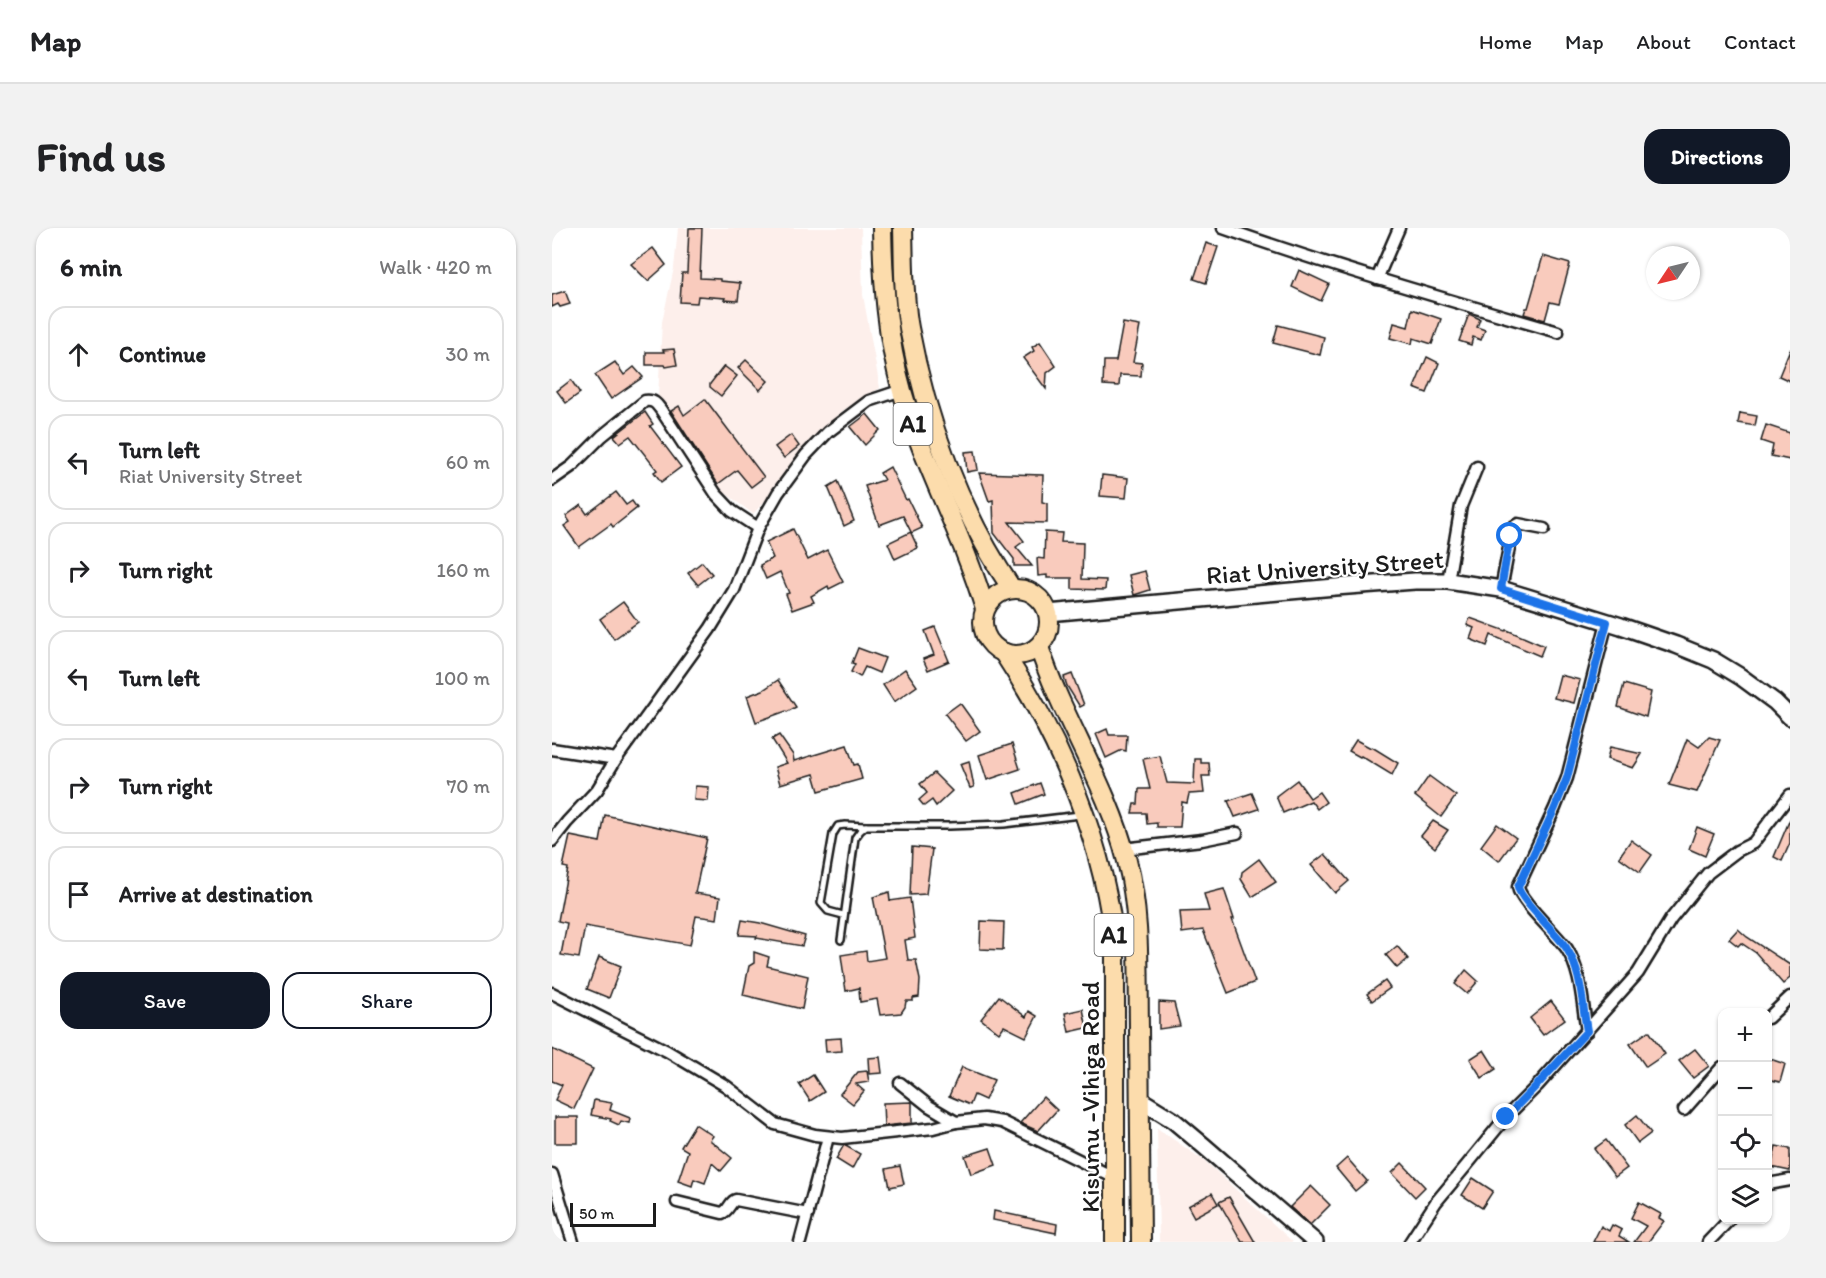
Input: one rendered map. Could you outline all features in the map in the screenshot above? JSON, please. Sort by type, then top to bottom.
[{"type":"highway","name":"A1","points":[[882,228],[883,268],[889,324],[902,390],[917,435],[974,572],[985,609],[984,632],[990,642],[1002,652]]},
{"type":"highway","name":"A1","points":[[903,228],[909,326],[922,386],[943,453],[974,525],[1012,589]]},
{"type":"highway","points":[[985,609],[1001,593],[1012,589],[1033,594],[1041,600],[1048,614],[1049,629],[1039,647],[1020,656],[1002,652]]},
{"type":"highway","name":"Kisumu -Vihiga Road","points":[[1039,647],[1049,678],[1100,786],[1127,861],[1136,908],[1140,1242]]},
{"type":"highway","name":"Kisumu -Vihiga Road","points":[[1002,652],[1026,687],[1085,814],[1113,917],[1115,1242]]},
{"type":"street","points":[[1222,228],[1377,279],[1558,332]]},
{"type":"street","points":[[1377,279],[1399,228]]},
{"type":"street","points":[[552,841],[597,790],[616,759],[710,629],[734,590],[758,528],[778,493],[806,455],[828,432],[869,401],[902,390]]},
{"type":"street","points":[[552,480],[572,466],[602,436],[645,401],[651,400],[661,410],[716,494],[732,511],[758,528]]},
{"type":"street","points":[[1448,581],[1461,506],[1477,467]]},
{"type":"street","points":[[1501,589],[1513,527],[1518,524],[1544,529]]},
{"type":"street","name":"Riat University Street","points":[[1048,614],[1335,587],[1414,581],[1448,581],[1501,589],[1676,645],[1713,660],[1741,677],[1790,717]]},
{"type":"street","points":[[1587,1031],[1578,977],[1570,956],[1549,926],[1520,895],[1518,887],[1567,778],[1607,622]]},
{"type":"street","points":[[552,749],[616,759]]},
{"type":"street","points":[[1410,1242],[1436,1202],[1506,1117],[1638,974],[1671,920],[1708,873],[1737,851],[1753,843],[1790,795]]},
{"type":"street","points":[[1123,849],[1202,840],[1237,833]]},
{"type":"street","points":[[552,994],[667,1051],[726,1086],[775,1124],[815,1135],[842,1138],[933,1128],[956,1122],[984,1119],[1002,1122],[1115,1178]]},
{"type":"street","points":[[1772,1013],[1790,997]]},
{"type":"street","points":[[1684,1110],[1718,1072]]},
{"type":"street","points":[[900,1083],[929,1106],[956,1122]]},
{"type":"street","points":[[1139,1099],[1173,1120],[1315,1242]]},
{"type":"street","points":[[800,1242],[828,1137]]},
{"type":"street","points":[[552,1174],[573,1242]]},
{"type":"street","points":[[1772,1183],[1790,1180]]},
{"type":"street","points":[[677,1202],[722,1213],[733,1200],[736,1200],[808,1214]]},
{"type":"street","points":[[1708,1242],[1725,1224]]},
{"type":"lane","points":[[843,915],[828,911],[820,903],[833,834],[838,826],[1004,824],[1085,814]]},
{"type":"lane","points":[[841,940],[855,838],[866,826]]},
{"type":"shaded area","points":[[678,228],[861,228],[863,295],[880,388],[842,411],[804,448],[776,489],[753,514],[724,492],[695,463],[658,397],[662,322],[674,268]]},
{"type":"shaded area","points":[[1157,1128],[1206,1162],[1293,1242],[1159,1242]]},
{"type":"building","points":[[689,228],[702,228],[700,278],[740,283],[738,301],[698,296],[697,303],[680,302],[682,273],[687,273]]},
{"type":"building","points":[[1206,243],[1218,247],[1206,283],[1194,279]]},
{"type":"building","points":[[653,248],[666,265],[648,281],[631,264]]},
{"type":"building","points":[[1543,256],[1570,264],[1559,304],[1550,302],[1545,320],[1524,314],[1528,308]]},
{"type":"building","points":[[1299,270],[1329,284],[1321,301],[1292,287]]},
{"type":"building","points":[[565,291],[570,304],[560,307],[558,304],[552,307],[552,295]]},
{"type":"building","points":[[1412,309],[1441,319],[1432,344],[1413,338],[1412,344],[1390,338],[1394,323],[1408,327]]},
{"type":"building","points":[[1469,314],[1480,319],[1477,327],[1485,330],[1481,340],[1473,337],[1471,345],[1459,341]]},
{"type":"building","points":[[1123,323],[1140,326],[1133,362],[1142,363],[1141,376],[1120,375],[1119,386],[1103,385],[1104,361],[1116,361]]},
{"type":"building","points":[[1278,325],[1324,337],[1320,355],[1273,343]]},
{"type":"building","points":[[1040,342],[1056,366],[1047,373],[1046,389],[1023,358],[1034,351],[1032,347]]},
{"type":"building","points":[[674,349],[677,365],[666,367],[665,365],[646,365],[646,352],[664,352],[663,350]]},
{"type":"building","points":[[1790,349],[1790,381],[1779,376]]},
{"type":"building","points":[[1427,357],[1439,363],[1427,393],[1414,388]]},
{"type":"building","points":[[746,360],[768,381],[760,390],[738,368]]},
{"type":"building","points":[[615,362],[624,375],[634,367],[643,377],[611,399],[595,375]]},
{"type":"building","points":[[724,366],[737,376],[721,396],[710,387],[710,384]]},
{"type":"building","points":[[571,380],[580,393],[566,403],[557,391]]},
{"type":"building","points":[[705,399],[764,477],[751,487],[737,470],[718,484],[671,411],[679,406],[684,415]]},
{"type":"building","points":[[645,412],[653,424],[650,426],[681,467],[661,482],[654,472],[657,470],[630,436],[620,443],[614,436]]},
{"type":"building","points":[[1740,413],[1757,416],[1755,426],[1738,423]]},
{"type":"building","points":[[867,414],[880,430],[865,445],[850,427]]},
{"type":"building","points":[[1766,425],[1790,433],[1790,460],[1771,456],[1773,445],[1761,441]]},
{"type":"building","points":[[791,435],[799,446],[784,458],[775,447]]},
{"type":"building","points":[[975,451],[978,470],[967,472],[965,452]]},
{"type":"building","points":[[890,467],[922,528],[911,533],[918,548],[895,559],[888,543],[911,532],[903,516],[879,525],[865,486],[884,480],[880,473]]},
{"type":"building","points":[[979,473],[1043,475],[1042,502],[1047,503],[1047,523],[1009,522],[1024,541],[1016,547],[1032,566],[1014,566],[1014,559],[994,533],[993,500],[989,501]]},
{"type":"building","points":[[1102,475],[1128,478],[1126,498],[1100,496]]},
{"type":"building","points":[[838,481],[854,521],[844,526],[828,487]]},
{"type":"building","points":[[616,492],[626,505],[632,501],[637,508],[613,527],[611,524],[579,547],[564,526],[570,522],[566,516],[581,505],[587,514]]},
{"type":"building","points":[[793,529],[808,560],[827,550],[843,582],[829,589],[828,586],[811,596],[814,602],[792,610],[786,594],[789,593],[780,572],[766,579],[760,565],[773,558],[766,542]]},
{"type":"building","points":[[1045,532],[1062,533],[1061,542],[1083,543],[1082,579],[1106,580],[1105,590],[1072,589],[1072,578],[1038,576],[1037,558],[1044,559]]},
{"type":"building","points":[[702,562],[712,574],[698,585],[688,573]]},
{"type":"building","points":[[1145,571],[1150,590],[1134,595],[1129,575]]},
{"type":"building","points":[[623,602],[638,622],[614,639],[600,619]]},
{"type":"building","points":[[1470,618],[1507,630],[1544,646],[1540,656],[1491,635],[1487,646],[1470,639],[1474,628],[1467,625]]},
{"type":"building","points":[[935,627],[949,661],[928,670],[923,659],[934,655],[925,631]]},
{"type":"building","points":[[858,648],[885,658],[879,673],[865,667],[860,677],[851,672]]},
{"type":"building","points":[[905,669],[917,686],[894,702],[883,685]]},
{"type":"building","points":[[1072,674],[1084,705],[1080,707],[1064,677]]},
{"type":"building","points":[[1560,675],[1580,680],[1574,703],[1554,698]]},
{"type":"building","points":[[778,680],[796,707],[756,722],[747,696],[763,690]]},
{"type":"building","points":[[1624,684],[1651,692],[1646,717],[1618,707]]},
{"type":"building","points":[[960,703],[980,731],[966,741],[945,714]]},
{"type":"building","points":[[1107,729],[1109,735],[1127,735],[1126,751],[1122,750],[1106,758],[1096,734]]},
{"type":"building","points":[[779,735],[793,755],[794,761],[847,745],[854,765],[858,764],[862,779],[819,791],[814,774],[780,784],[775,767],[787,763],[772,739]]},
{"type":"building","points":[[1709,737],[1720,740],[1697,792],[1669,785],[1687,739],[1699,747]]},
{"type":"building","points":[[1356,740],[1398,763],[1392,775],[1349,751]]},
{"type":"building","points":[[1012,744],[1020,769],[987,780],[979,755]]},
{"type":"building","points":[[1610,747],[1642,754],[1633,768],[1607,759]]},
{"type":"building","points":[[1160,756],[1167,783],[1194,784],[1195,759],[1201,759],[1201,763],[1209,763],[1210,776],[1202,776],[1204,793],[1189,794],[1187,803],[1182,802],[1180,827],[1157,827],[1157,823],[1147,824],[1146,813],[1132,813],[1134,804],[1138,804],[1139,789],[1150,789],[1143,759]]},
{"type":"building","points":[[969,761],[974,787],[970,788],[960,764]]},
{"type":"building","points":[[934,773],[952,791],[936,806],[932,800],[924,806],[919,800],[927,793],[920,784]]},
{"type":"building","points":[[1429,776],[1456,796],[1441,817],[1415,796]]},
{"type":"building","points":[[1297,780],[1310,798],[1319,792],[1326,802],[1317,809],[1311,801],[1283,813],[1276,796]]},
{"type":"building","points":[[1040,783],[1044,794],[1019,804],[1015,793]]},
{"type":"building","points":[[695,786],[709,787],[708,801],[694,800]]},
{"type":"building","points":[[1252,793],[1259,809],[1235,817],[1228,801]]},
{"type":"building","points":[[605,815],[707,838],[695,893],[720,897],[717,919],[696,916],[690,945],[585,926],[579,958],[561,955],[567,923],[558,921],[568,868],[563,867],[570,836],[600,842]]},
{"type":"building","points":[[1790,819],[1790,843],[1782,861],[1774,857]]},
{"type":"building","points":[[1433,821],[1448,830],[1435,848],[1421,836]]},
{"type":"building","points":[[1497,824],[1516,838],[1499,861],[1481,846]]},
{"type":"building","points":[[1697,827],[1714,834],[1705,856],[1689,849]]},
{"type":"building","points":[[1631,840],[1652,855],[1640,872],[1619,857]]},
{"type":"building","points":[[912,847],[932,849],[926,894],[910,895]]},
{"type":"building","points":[[1325,854],[1349,881],[1335,893],[1311,865]]},
{"type":"building","points":[[1259,859],[1276,882],[1252,897],[1241,879],[1242,872]]},
{"type":"building","points":[[1224,889],[1234,919],[1232,919],[1255,982],[1228,993],[1203,930],[1182,933],[1180,912],[1209,911],[1204,894]]},
{"type":"building","points":[[889,892],[890,901],[910,898],[915,938],[905,940],[908,960],[916,960],[920,980],[919,997],[913,998],[913,1001],[906,1001],[901,1013],[880,1015],[877,999],[860,1002],[859,988],[846,991],[841,955],[866,951],[867,961],[885,958],[873,897]]},
{"type":"building","points":[[742,920],[805,936],[802,946],[756,938],[757,936],[739,935]]},
{"type":"building","points":[[981,921],[1004,922],[1003,950],[980,949]]},
{"type":"building","points":[[1738,929],[1790,965],[1790,978],[1783,984],[1756,953],[1741,943],[1738,946],[1729,939]]},
{"type":"building","points":[[1397,946],[1408,959],[1397,968],[1386,955]]},
{"type":"building","points":[[754,952],[769,957],[767,966],[808,976],[802,1009],[743,995],[749,966],[754,963]]},
{"type":"building","points":[[599,957],[621,966],[609,998],[587,989]]},
{"type":"building","points":[[1466,970],[1478,981],[1467,994],[1455,984]]},
{"type":"building","points":[[1385,981],[1390,988],[1372,1001],[1367,994]]},
{"type":"building","points":[[999,996],[1026,1017],[1029,1011],[1037,1016],[1026,1037],[1004,1026],[999,1033],[981,1019]]},
{"type":"building","points":[[1551,1001],[1565,1019],[1543,1035],[1530,1018]]},
{"type":"building","points":[[1159,1002],[1174,1003],[1180,1026],[1159,1029]]},
{"type":"building","points":[[1083,1009],[1087,1028],[1069,1032],[1065,1013]]},
{"type":"building","points":[[1649,1031],[1665,1054],[1646,1067],[1630,1044]]},
{"type":"building","points":[[841,1038],[842,1051],[826,1052],[825,1039]]},
{"type":"building","points":[[552,1049],[593,1069],[574,1109],[555,1100],[562,1085],[552,1081]]},
{"type":"building","points":[[1695,1049],[1709,1066],[1693,1078],[1679,1061]]},
{"type":"building","points":[[1484,1050],[1496,1069],[1482,1078],[1470,1059]]},
{"type":"building","points":[[880,1057],[882,1073],[869,1074],[868,1058]]},
{"type":"building","points":[[1772,1060],[1785,1064],[1780,1082],[1772,1080]]},
{"type":"building","points":[[962,1067],[994,1080],[985,1100],[974,1095],[970,1105],[949,1096]]},
{"type":"building","points":[[867,1071],[869,1082],[856,1084],[864,1091],[853,1104],[840,1094],[858,1072]]},
{"type":"building","points":[[813,1075],[824,1092],[810,1101],[799,1084]]},
{"type":"building","points":[[1043,1097],[1057,1110],[1038,1131],[1020,1123]]},
{"type":"building","points":[[594,1100],[612,1103],[610,1110],[630,1118],[629,1123],[621,1121],[619,1125],[610,1121],[611,1119],[591,1115]]},
{"type":"building","points":[[912,1102],[912,1123],[884,1126],[883,1103]]},
{"type":"building","points":[[1637,1115],[1651,1133],[1638,1143],[1625,1125]]},
{"type":"building","points":[[555,1117],[578,1117],[578,1143],[555,1143]]},
{"type":"building","points":[[695,1124],[713,1136],[710,1140],[732,1158],[721,1171],[712,1163],[705,1183],[694,1179],[692,1186],[678,1181],[688,1151],[681,1147]]},
{"type":"building","points":[[1606,1140],[1627,1168],[1615,1177],[1594,1149]]},
{"type":"building","points":[[844,1145],[860,1154],[852,1169],[836,1159]]},
{"type":"building","points":[[1776,1146],[1790,1149],[1790,1171],[1772,1167]]},
{"type":"building","points":[[990,1148],[996,1165],[971,1174],[965,1156]]},
{"type":"building","points":[[1347,1158],[1367,1181],[1355,1191],[1336,1168]]},
{"type":"building","points":[[1402,1163],[1425,1187],[1415,1197],[1392,1173]]},
{"type":"building","points":[[900,1166],[904,1184],[890,1187],[886,1169]]},
{"type":"building","points":[[1473,1178],[1493,1191],[1482,1208],[1462,1195]]},
{"type":"building","points":[[1311,1186],[1330,1205],[1310,1225],[1290,1207]]},
{"type":"building","points":[[1212,1193],[1218,1204],[1194,1217],[1188,1206]]},
{"type":"building","points":[[1229,1197],[1255,1242],[1242,1242],[1219,1202]]},
{"type":"building","points":[[1639,1202],[1661,1214],[1659,1218],[1664,1221],[1648,1242],[1634,1242],[1646,1226],[1631,1218]]},
{"type":"building","points":[[994,1211],[1057,1224],[1056,1233],[993,1220]]},
{"type":"building","points":[[1612,1225],[1622,1230],[1619,1236],[1629,1242],[1593,1242],[1601,1226],[1609,1231]]},
{"type":"route","points":[[1506,1117],[1587,1031],[1574,963],[1549,926],[1520,895],[1518,887],[1567,778],[1607,622],[1501,589],[1510,536]]}]
